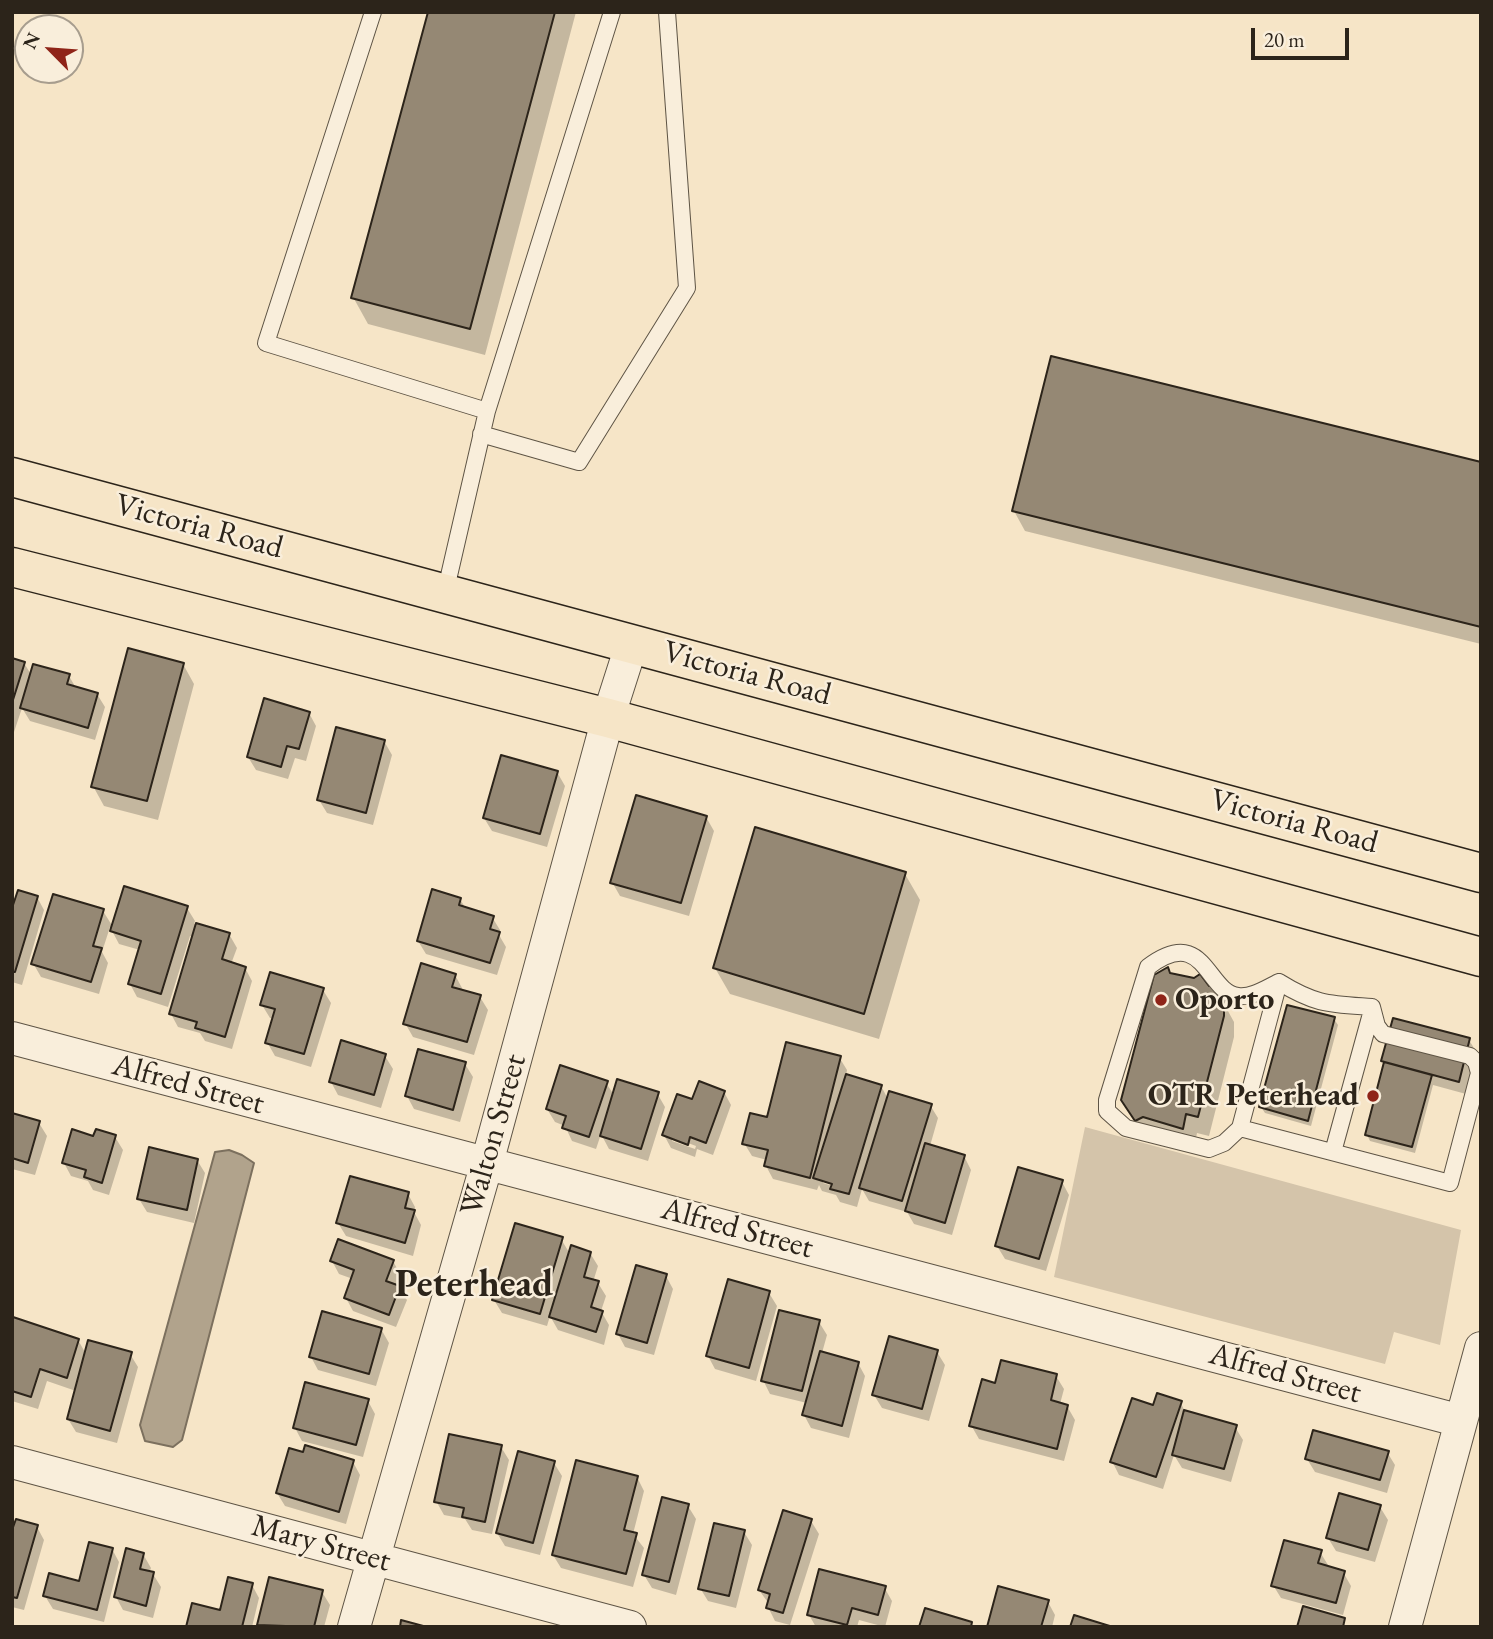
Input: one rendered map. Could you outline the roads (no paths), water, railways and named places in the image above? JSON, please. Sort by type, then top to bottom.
[{"type":"highway","name":"Victoria Road","points":[[12,477],[1481,873]]},
{"type":"highway","points":[[12,568],[608,718],[1481,957]]},
{"type":"street","name":"Walton Street","points":[[354,1627],[487,1163],[608,718],[632,643]]},
{"type":"street","name":"Alfred Street","points":[[12,1038],[1461,1420]]},
{"type":"street","points":[[1405,1627],[1481,1348]]},
{"type":"street","name":"Mary Street","points":[[12,1462],[630,1627]]},
{"type":"lane","points":[[373,12],[266,343],[487,411]]},
{"type":"lane","points":[[445,593],[487,411],[612,12]]},
{"type":"lane","points":[[481,434],[579,462],[687,288],[667,12]]},
{"type":"lane","points":[[1175,953],[1192,956],[1204,964],[1224,990],[1235,996],[1250,996],[1279,982],[1240,1128],[1224,1143],[1209,1149],[1126,1128],[1107,1111],[1107,1100],[1148,967],[1161,957],[1175,953]]},
{"type":"lane","points":[[1279,982],[1301,996],[1323,1004],[1372,1007]]},
{"type":"lane","points":[[1240,1128],[1450,1183],[1479,1073],[1476,1062],[1470,1056],[1383,1034],[1377,1026],[1372,1007]]},
{"type":"lane","points":[[1333,1152],[1372,1007]]},
{"type":"place","name":"Oporto","points":[[1161,1000]]},
{"type":"place","name":"OTR Peterhead","points":[[1373,1096]]},
{"type":"district","name":"Peterhead","points":[[474,1286]]}]
